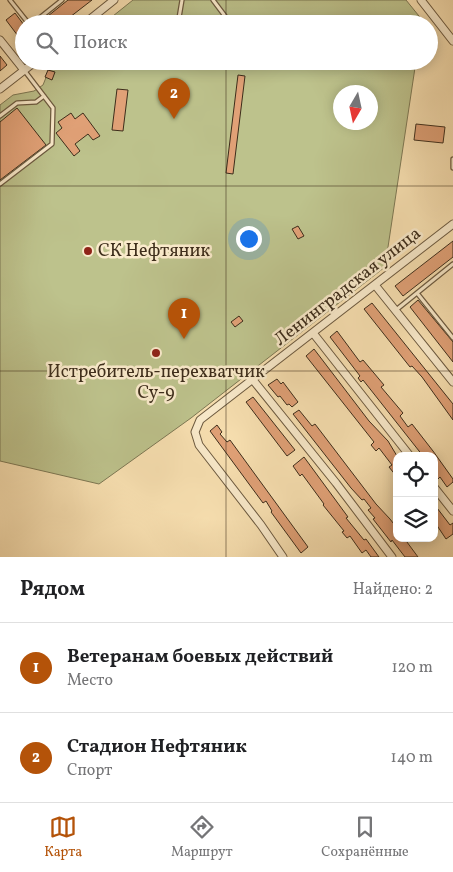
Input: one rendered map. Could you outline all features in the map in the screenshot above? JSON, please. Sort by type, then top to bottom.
[{"type":"street","points":[[421,0],[433,15]]},
{"type":"street","points":[[94,15],[110,1]]},
{"type":"street","points":[[438,22],[453,41]]},
{"type":"street","points":[[0,40],[15,59]]},
{"type":"street","points":[[0,89],[24,70]]},
{"type":"street","name":"Ленинградская улица","points":[[282,557],[261,525],[199,445],[195,432],[200,420],[453,224]]},
{"type":"street","points":[[376,285],[453,382]]},
{"type":"street","points":[[314,333],[407,452]]},
{"type":"street","points":[[253,380],[336,483],[392,557]]},
{"type":"street","points":[[438,492],[453,511]]},
{"type":"lane","points":[[10,0],[23,15]]},
{"type":"lane","points":[[43,15],[62,0]]},
{"type":"lane","points":[[180,15],[182,0]]},
{"type":"lane","points":[[213,0],[224,15]]},
{"type":"lane","points":[[0,184],[52,144],[53,108],[24,70]]},
{"type":"lane","points":[[0,116],[17,103],[36,102],[44,96]]},
{"type":"lane","points":[[453,159],[453,168]]},
{"type":"lane","points":[[396,310],[453,264]]},
{"type":"lane","points":[[417,293],[453,338]]},
{"type":"green space","points":[[133,0],[406,0],[418,15],[114,15]]},
{"type":"green space","points":[[49,70],[415,70],[385,267],[191,418],[99,484],[0,461],[0,105],[13,95],[34,91],[43,85]]},
{"type":"building","points":[[68,0],[92,0],[73,15],[49,15]]},
{"type":"building","points":[[15,13],[15,32],[6,20]]},
{"type":"building","points":[[0,56],[7,65],[0,71]]},
{"type":"building","points":[[48,70],[55,72],[52,80],[45,77]]},
{"type":"building","points":[[238,75],[245,76],[233,174],[226,173]]},
{"type":"building","points":[[117,89],[128,90],[123,131],[112,130]]},
{"type":"building","points":[[17,108],[46,145],[0,180],[0,122]]},
{"type":"building","points":[[71,113],[75,119],[83,113],[100,136],[93,140],[88,134],[75,144],[80,151],[74,156],[56,133],[62,128],[58,122]]},
{"type":"building","points":[[416,124],[445,127],[443,143],[414,140]]},
{"type":"building","points":[[298,226],[304,236],[298,239],[292,229]]},
{"type":"building","points":[[453,241],[453,257],[403,296],[395,286]]},
{"type":"building","points":[[418,300],[453,342],[453,362],[410,307]]},
{"type":"building","points":[[372,303],[453,404],[453,420],[422,377],[412,366],[410,367],[364,309]]},
{"type":"building","points":[[239,316],[243,321],[235,327],[231,322]]},
{"type":"building","points":[[337,331],[360,362],[363,360],[384,385],[381,387],[403,413],[400,416],[408,427],[412,424],[434,452],[420,452],[363,380],[361,382],[358,378],[360,376],[330,337]]},
{"type":"building","points":[[314,349],[369,421],[388,441],[395,452],[393,452],[393,472],[389,467],[392,465],[379,448],[376,451],[371,445],[374,442],[306,356]]},
{"type":"building","points":[[277,379],[281,384],[283,382],[298,402],[292,407],[289,404],[287,405],[280,396],[278,397],[268,385]]},
{"type":"building","points":[[253,397],[295,450],[287,456],[246,402]]},
{"type":"building","points":[[299,410],[312,426],[315,424],[376,504],[390,519],[393,523],[393,541],[392,540],[391,542],[373,519],[375,518],[368,510],[371,508],[364,499],[362,500],[351,488],[293,414]]},
{"type":"building","points":[[217,425],[222,432],[220,434],[227,442],[230,440],[308,547],[301,553],[271,512],[266,501],[263,503],[210,431]]},
{"type":"building","points":[[304,457],[348,517],[346,518],[364,540],[366,539],[379,557],[371,557],[366,550],[362,553],[350,536],[347,538],[342,532],[344,531],[302,474],[300,476],[293,466]]},
{"type":"building","points":[[438,458],[453,479],[453,482],[447,487],[440,477],[438,479]]},
{"type":"building","points":[[438,509],[450,525],[453,523],[453,534],[446,539],[438,527]]},
{"type":"building","points":[[394,542],[407,542],[418,557],[405,557]]},
{"type":"place","name":"Стадион Нефтяник","points":[[174,119]]},
{"type":"place","name":"СК Нефтяник","points":[[88,251]]},
{"type":"place","name":"Ветеранам боевых действий","points":[[184,339]]},
{"type":"place","name":"Истребитель-перехватчик Су-9","points":[[156,353]]}]
